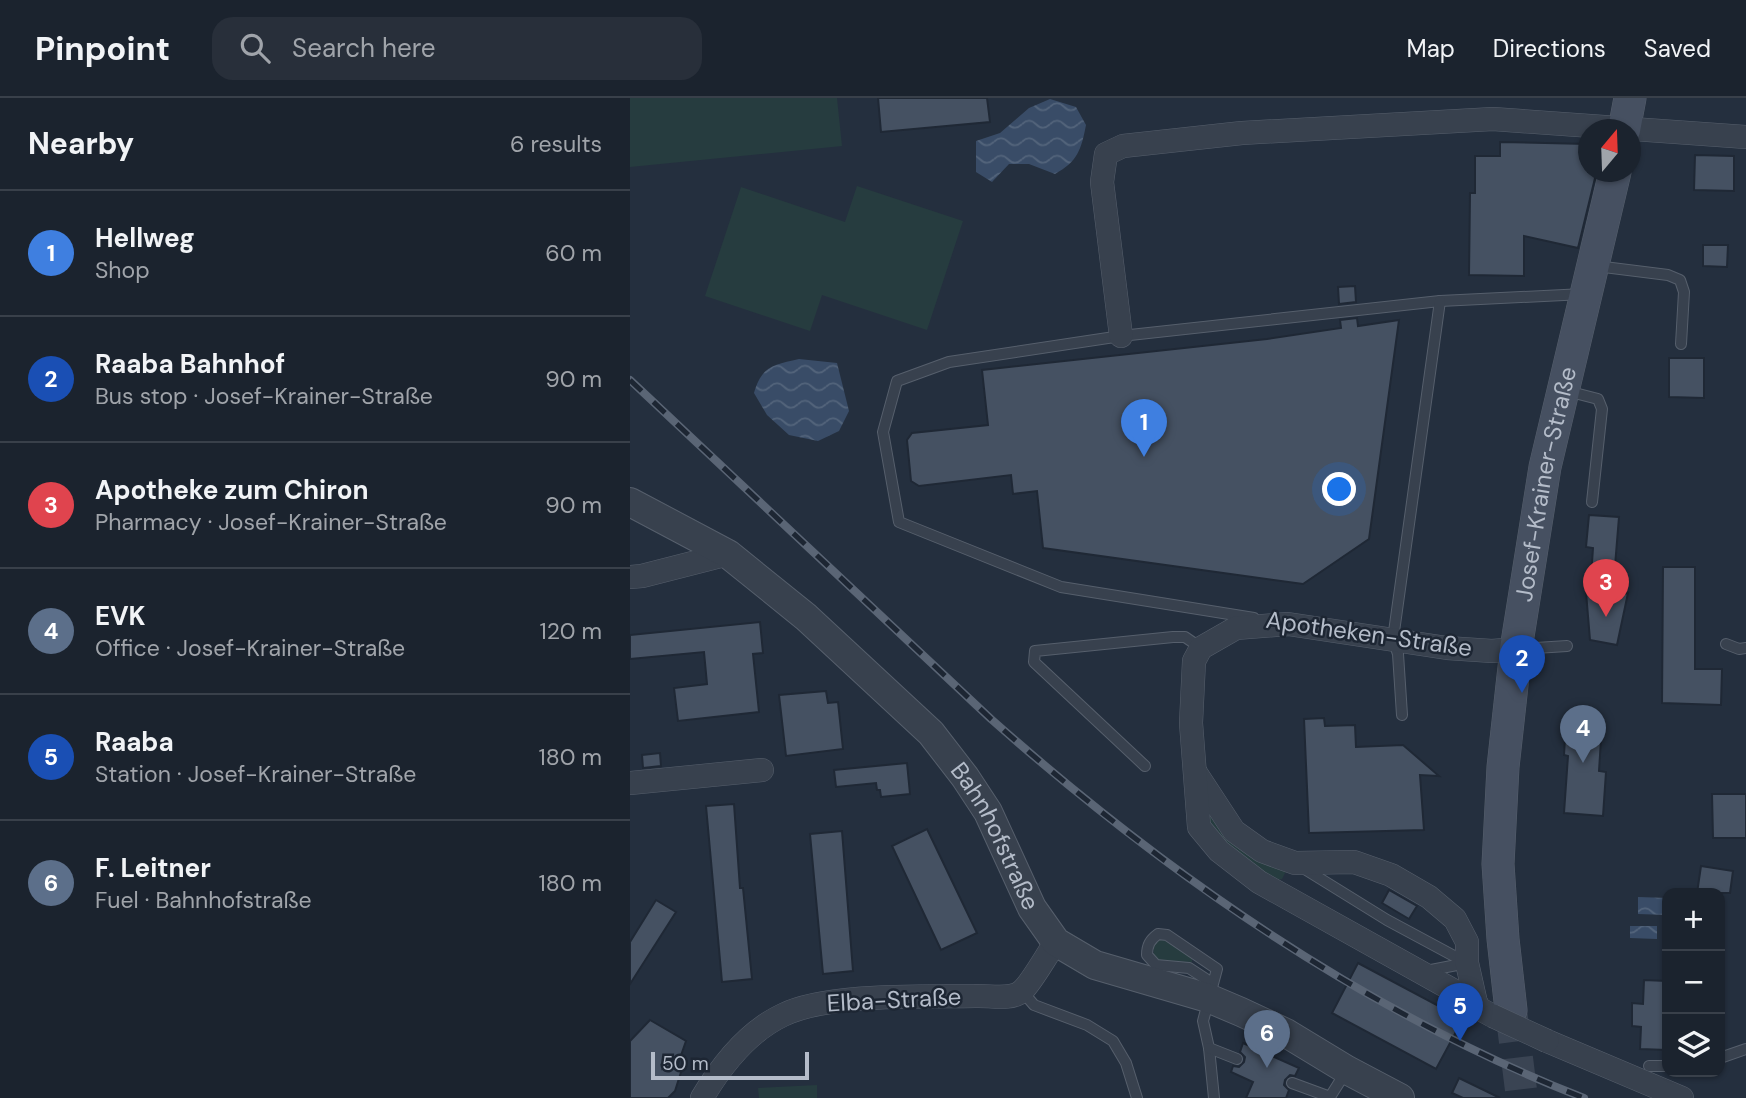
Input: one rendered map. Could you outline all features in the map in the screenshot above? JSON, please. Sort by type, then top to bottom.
[{"type":"main road","name":"Josef-Krainer-Straße","points":[[1493,1010],[1503,939],[1498,864],[1503,767],[1516,649],[1545,467],[1613,182]]},
{"type":"street","points":[[1121,336],[1102,182],[1106,154],[1123,146],[1242,133],[1493,119],[1626,118],[1650,132],[1746,137]]},
{"type":"street","name":"Bahnhofstraße","points":[[630,502],[728,554],[806,617],[931,733],[988,812],[1032,908],[1056,942],[1095,965],[1210,991],[1400,1098]]},
{"type":"street","points":[[630,577],[728,554]]},
{"type":"street","points":[[1288,624],[1236,628],[1200,648],[1194,661],[1192,767],[1199,827],[1219,851],[1282,895],[1547,1041],[1682,1098]]},
{"type":"street","name":"Apotheken-Straße","points":[[1288,624],[1447,648],[1492,651],[1516,649]]},
{"type":"street","points":[[1192,767],[1234,831],[1262,851],[1295,863],[1354,862],[1401,881],[1429,897],[1455,919],[1467,942],[1467,963],[1493,1010]]},
{"type":"street","points":[[630,783],[762,770]]},
{"type":"street","points":[[1282,895],[1295,863]]},
{"type":"street","points":[[1022,991],[1056,942]]},
{"type":"street","name":"Elba-Straße","points":[[702,1098],[713,1079],[741,1045],[783,1015],[822,1002],[1011,996],[1022,991]]},
{"type":"lane","points":[[1121,336],[1440,301],[1590,280],[1668,275],[1680,280],[1684,292],[1681,344]]},
{"type":"lane","points":[[1402,715],[1398,653],[1393,639],[1440,301]]},
{"type":"lane","name":"Apotheken-Straße","points":[[1121,336],[949,362],[897,381],[883,432],[899,522],[1061,587],[1288,624]]},
{"type":"lane","points":[[1564,390],[1598,399],[1602,409],[1592,502]]},
{"type":"lane","points":[[1146,766],[1034,662],[1035,651],[1173,637],[1185,637],[1200,648]]},
{"type":"lane","points":[[1726,644],[1739,649],[1746,648]]},
{"type":"lane","points":[[1516,649],[1567,646]]},
{"type":"lane","points":[[1295,863],[1387,920],[1467,963]]},
{"type":"lane","points":[[1210,991],[1189,968],[1156,965],[1147,956],[1151,939],[1158,934],[1167,934],[1217,969],[1203,1021],[1209,1048],[1214,1098]]},
{"type":"lane","points":[[1420,972],[1467,963]]},
{"type":"lane","points":[[1022,991],[1034,1005],[1087,1025],[1112,1041],[1126,1063],[1137,1098]]},
{"type":"lane","points":[[1209,1048],[1237,1059]]},
{"type":"lane","points":[[1725,1056],[1746,1049]]},
{"type":"lane","points":[[1649,1066],[1662,1066]]},
{"type":"lane","points":[[1292,1083],[1331,1098],[1347,1070]]},
{"type":"green space","points":[[630,98],[837,98],[842,146],[630,167]]},
{"type":"green space","points":[[857,186],[963,221],[927,330],[822,295],[810,331],[705,296],[741,187],[845,222]]},
{"type":"green space","points":[[1204,808],[1288,867],[1282,879],[1276,880],[1224,842]]},
{"type":"green space","points":[[1165,939],[1192,958],[1192,962],[1158,961],[1154,956],[1153,946],[1159,940]]},
{"type":"green space","points":[[817,1085],[817,1098],[759,1098],[758,1088]]},
{"type":"water","points":[[1050,99],[1076,107],[1086,125],[1080,148],[1069,164],[1055,174],[1029,164],[1009,164],[992,182],[976,172],[976,141],[1000,133],[1029,108]]},
{"type":"water","points":[[799,359],[837,363],[849,411],[839,431],[818,441],[789,435],[767,415],[754,393],[761,377],[770,368]]},
{"type":"water","points":[[1638,897],[1662,898],[1662,915],[1638,914]]},
{"type":"water","points":[[1630,926],[1657,926],[1657,939],[1630,938]]},
{"type":"building","points":[[878,98],[987,98],[990,122],[881,132]]},
{"type":"building","points":[[1500,142],[1578,144],[1578,182],[1594,182],[1578,248],[1524,236],[1524,276],[1469,275],[1470,193],[1475,193],[1475,156],[1500,156]]},
{"type":"building","points":[[1695,155],[1734,156],[1734,191],[1694,190]]},
{"type":"building","points":[[1703,245],[1728,245],[1727,267],[1703,266]]},
{"type":"building","points":[[1355,286],[1356,302],[1339,304],[1338,287]]},
{"type":"building","points":[[1357,318],[1358,326],[1399,320],[1369,539],[1303,584],[1043,548],[1037,491],[1013,494],[1011,475],[919,486],[911,481],[907,440],[912,433],[988,425],[982,370],[1267,339],[1341,328],[1340,320]]},
{"type":"building","points":[[1669,358],[1704,358],[1704,398],[1669,397]]},
{"type":"building","points":[[1589,515],[1619,517],[1615,566],[1619,566],[1623,594],[1628,593],[1617,645],[1590,640],[1585,580],[1591,577],[1593,548],[1586,547]]},
{"type":"building","points":[[1663,567],[1695,567],[1695,669],[1722,669],[1721,705],[1662,703]]},
{"type":"building","points":[[760,622],[763,653],[753,654],[759,712],[678,721],[674,688],[707,684],[704,652],[630,659],[630,635]]},
{"type":"building","points":[[826,691],[828,703],[838,702],[843,749],[786,756],[779,695]]},
{"type":"building","points":[[1324,718],[1325,726],[1355,725],[1356,747],[1403,745],[1439,776],[1420,775],[1424,830],[1309,833],[1304,719]]},
{"type":"building","points":[[1566,721],[1602,724],[1599,771],[1606,772],[1603,816],[1564,813],[1568,756],[1564,755]]},
{"type":"building","points":[[660,753],[661,766],[643,768],[642,755]]},
{"type":"building","points":[[907,763],[910,794],[881,797],[876,783],[836,787],[834,770]]},
{"type":"building","points":[[1712,794],[1746,794],[1746,838],[1713,838]]},
{"type":"building","points":[[734,804],[740,888],[743,888],[752,979],[722,982],[706,806]]},
{"type":"building","points":[[927,829],[977,933],[941,950],[892,846]]},
{"type":"building","points":[[842,831],[853,971],[823,974],[810,834]]},
{"type":"building","points":[[1701,866],[1733,871],[1730,893],[1725,893],[1725,888],[1698,888]]},
{"type":"building","points":[[1389,890],[1417,906],[1409,919],[1382,903]]},
{"type":"building","points":[[656,900],[676,912],[630,984],[630,942]]},
{"type":"building","points":[[1358,963],[1463,1019],[1436,1069],[1332,1013]]},
{"type":"building","points":[[1644,980],[1662,981],[1662,1050],[1640,1049],[1641,1027],[1632,1026],[1632,1003],[1643,1004]]},
{"type":"building","points":[[650,1020],[686,1041],[677,1067],[682,1069],[675,1091],[668,1098],[630,1098],[630,1041]]},
{"type":"building","points":[[1243,1043],[1299,1068],[1295,1076],[1290,1075],[1285,1080],[1284,1085],[1289,1090],[1286,1098],[1246,1098],[1253,1082],[1231,1072],[1233,1066],[1239,1067],[1244,1062],[1245,1057],[1240,1052]]},
{"type":"building","points":[[1459,1078],[1500,1098],[1463,1098],[1452,1093]]},
{"type":"tunnel","points":[[1511,1010],[1522,1098]]},
{"type":"railway","points":[[630,380],[991,719],[1127,832],[1271,935],[1346,981],[1423,1024],[1584,1098]]},
{"type":"place","name":"Hellweg","points":[[1144,457]]},
{"type":"place","name":"Apotheke zum Chiron","points":[[1606,617]]},
{"type":"place","name":"Raaba Bahnhof","points":[[1522,693]]},
{"type":"place","name":"EVK","points":[[1583,763]]},
{"type":"place","name":"Raaba","points":[[1460,1041]]},
{"type":"place","name":"F. Leitner","points":[[1267,1068]]}]
